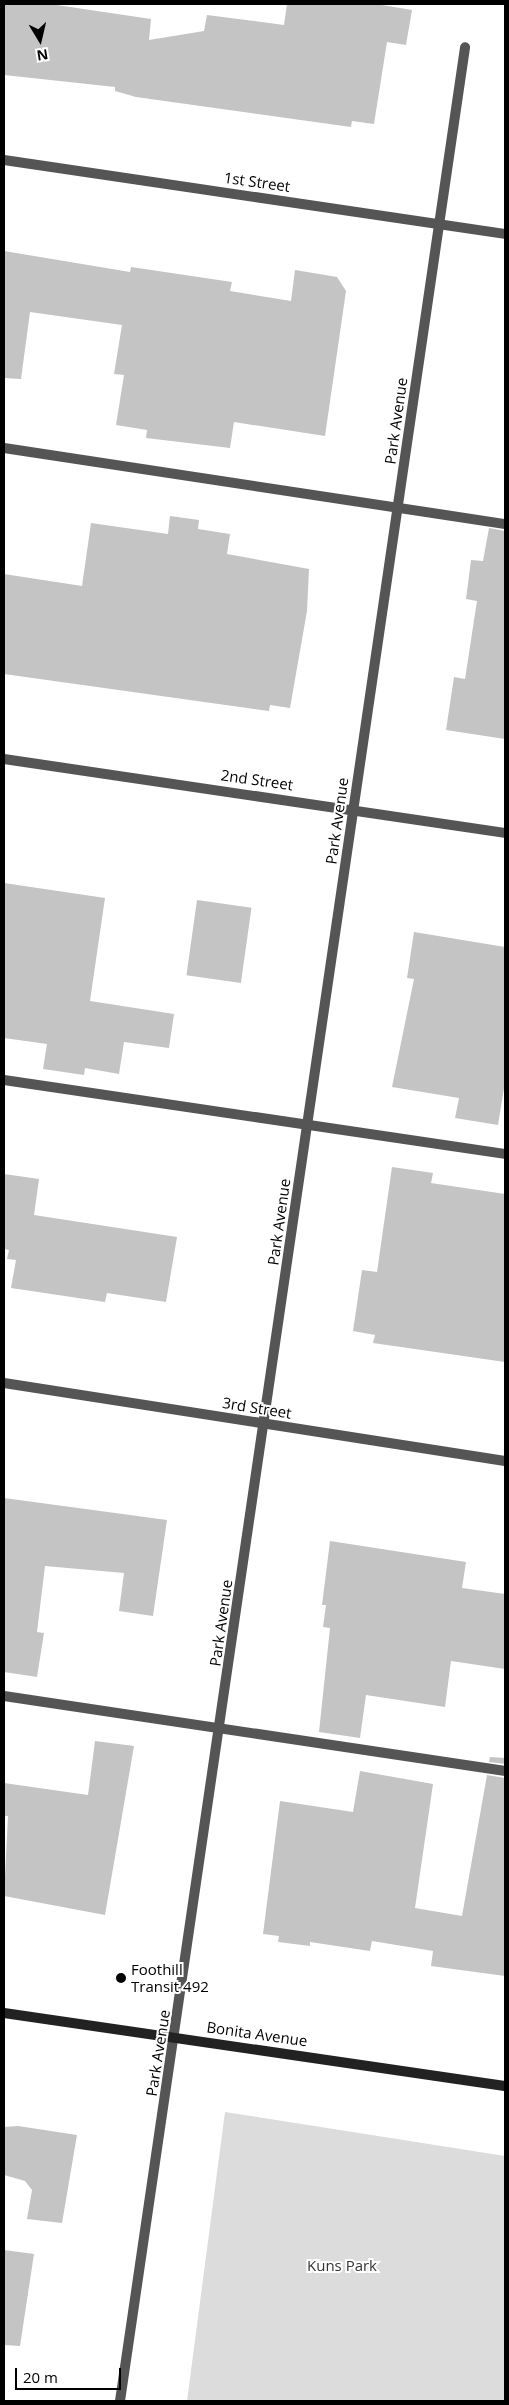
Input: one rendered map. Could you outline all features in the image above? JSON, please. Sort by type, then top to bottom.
[{"type":"main road","name":"Bonita Avenue","points":[[4,2013],[505,2086]]},
{"type":"street","name":"Park Avenue","points":[[120,2401],[177,2037],[465,47]]},
{"type":"street","name":"1st Street","points":[[4,160],[505,234]]},
{"type":"street","points":[[4,448],[505,524]]},
{"type":"street","name":"2nd Street","points":[[4,759],[354,809],[505,833]]},
{"type":"street","points":[[4,1080],[505,1154]]},
{"type":"street","name":"3rd Street","points":[[4,1383],[505,1461]]},
{"type":"street","points":[[4,1696],[505,1771]]},
{"type":"green space","name":"Kuns Park","points":[[225,2112],[505,2156],[505,2401],[187,2401]]},
{"type":"building","points":[[4,4],[50,4],[151,19],[149,40],[204,31],[207,15],[284,25],[287,4],[376,4],[412,10],[406,45],[387,42],[374,124],[352,121],[351,127],[136,97],[115,91],[115,87],[4,75]]},
{"type":"building","points":[[4,251],[130,272],[131,267],[232,282],[230,291],[291,301],[295,270],[337,277],[346,291],[325,436],[234,422],[230,448],[146,438],[147,430],[116,425],[124,375],[114,374],[122,325],[30,312],[21,379],[4,378]]},
{"type":"building","points":[[170,516],[199,520],[198,529],[230,534],[227,554],[309,569],[307,611],[290,708],[270,705],[269,711],[4,674],[4,574],[82,586],[91,523],[168,534]]},
{"type":"building","points":[[489,528],[505,531],[505,739],[446,730],[454,677],[465,679],[477,601],[466,599],[471,560],[483,561]]},
{"type":"building","points":[[4,883],[105,898],[90,1001],[174,1014],[169,1048],[124,1042],[119,1074],[85,1068],[84,1075],[43,1069],[47,1044],[4,1038]]},
{"type":"building","points":[[197,900],[251,908],[241,983],[186,975]]},
{"type":"building","points":[[414,932],[505,947],[505,1082],[498,1125],[455,1118],[459,1098],[392,1087],[414,979],[407,978]]},
{"type":"building","points":[[392,1167],[433,1173],[431,1183],[505,1194],[505,1362],[373,1343],[375,1335],[353,1331],[362,1270],[377,1272]]},
{"type":"building","points":[[4,1174],[39,1179],[34,1215],[177,1237],[166,1302],[107,1293],[105,1302],[11,1288],[16,1260],[7,1259],[9,1250],[4,1249]]},
{"type":"building","points":[[4,1498],[167,1520],[153,1616],[119,1611],[124,1573],[45,1566],[37,1632],[44,1633],[37,1677],[4,1672]]},
{"type":"building","points":[[330,1541],[466,1562],[462,1588],[505,1594],[505,1669],[451,1661],[445,1707],[366,1695],[360,1738],[319,1732],[330,1628],[323,1627],[326,1605],[322,1605]]},
{"type":"building","points":[[95,1741],[134,1746],[105,1915],[4,1896],[8,1816],[4,1816],[4,1783],[88,1795]]},
{"type":"building","points":[[490,1757],[505,1758],[505,1764],[489,1762]]},
{"type":"building","points":[[360,1771],[433,1784],[415,1908],[462,1916],[487,1775],[505,1778],[505,1976],[431,1966],[433,1951],[372,1941],[370,1951],[310,1942],[310,1946],[278,1942],[279,1936],[263,1934],[280,1801],[353,1812]]},
{"type":"building","points":[[18,2126],[77,2135],[62,2223],[27,2219],[32,2190],[25,2181],[4,2175],[4,2127]]},
{"type":"building","points":[[4,2250],[34,2254],[20,2346],[4,2345]]},
{"type":"place","name":"Foothill Transit 492","points":[[121,1978]]}]
